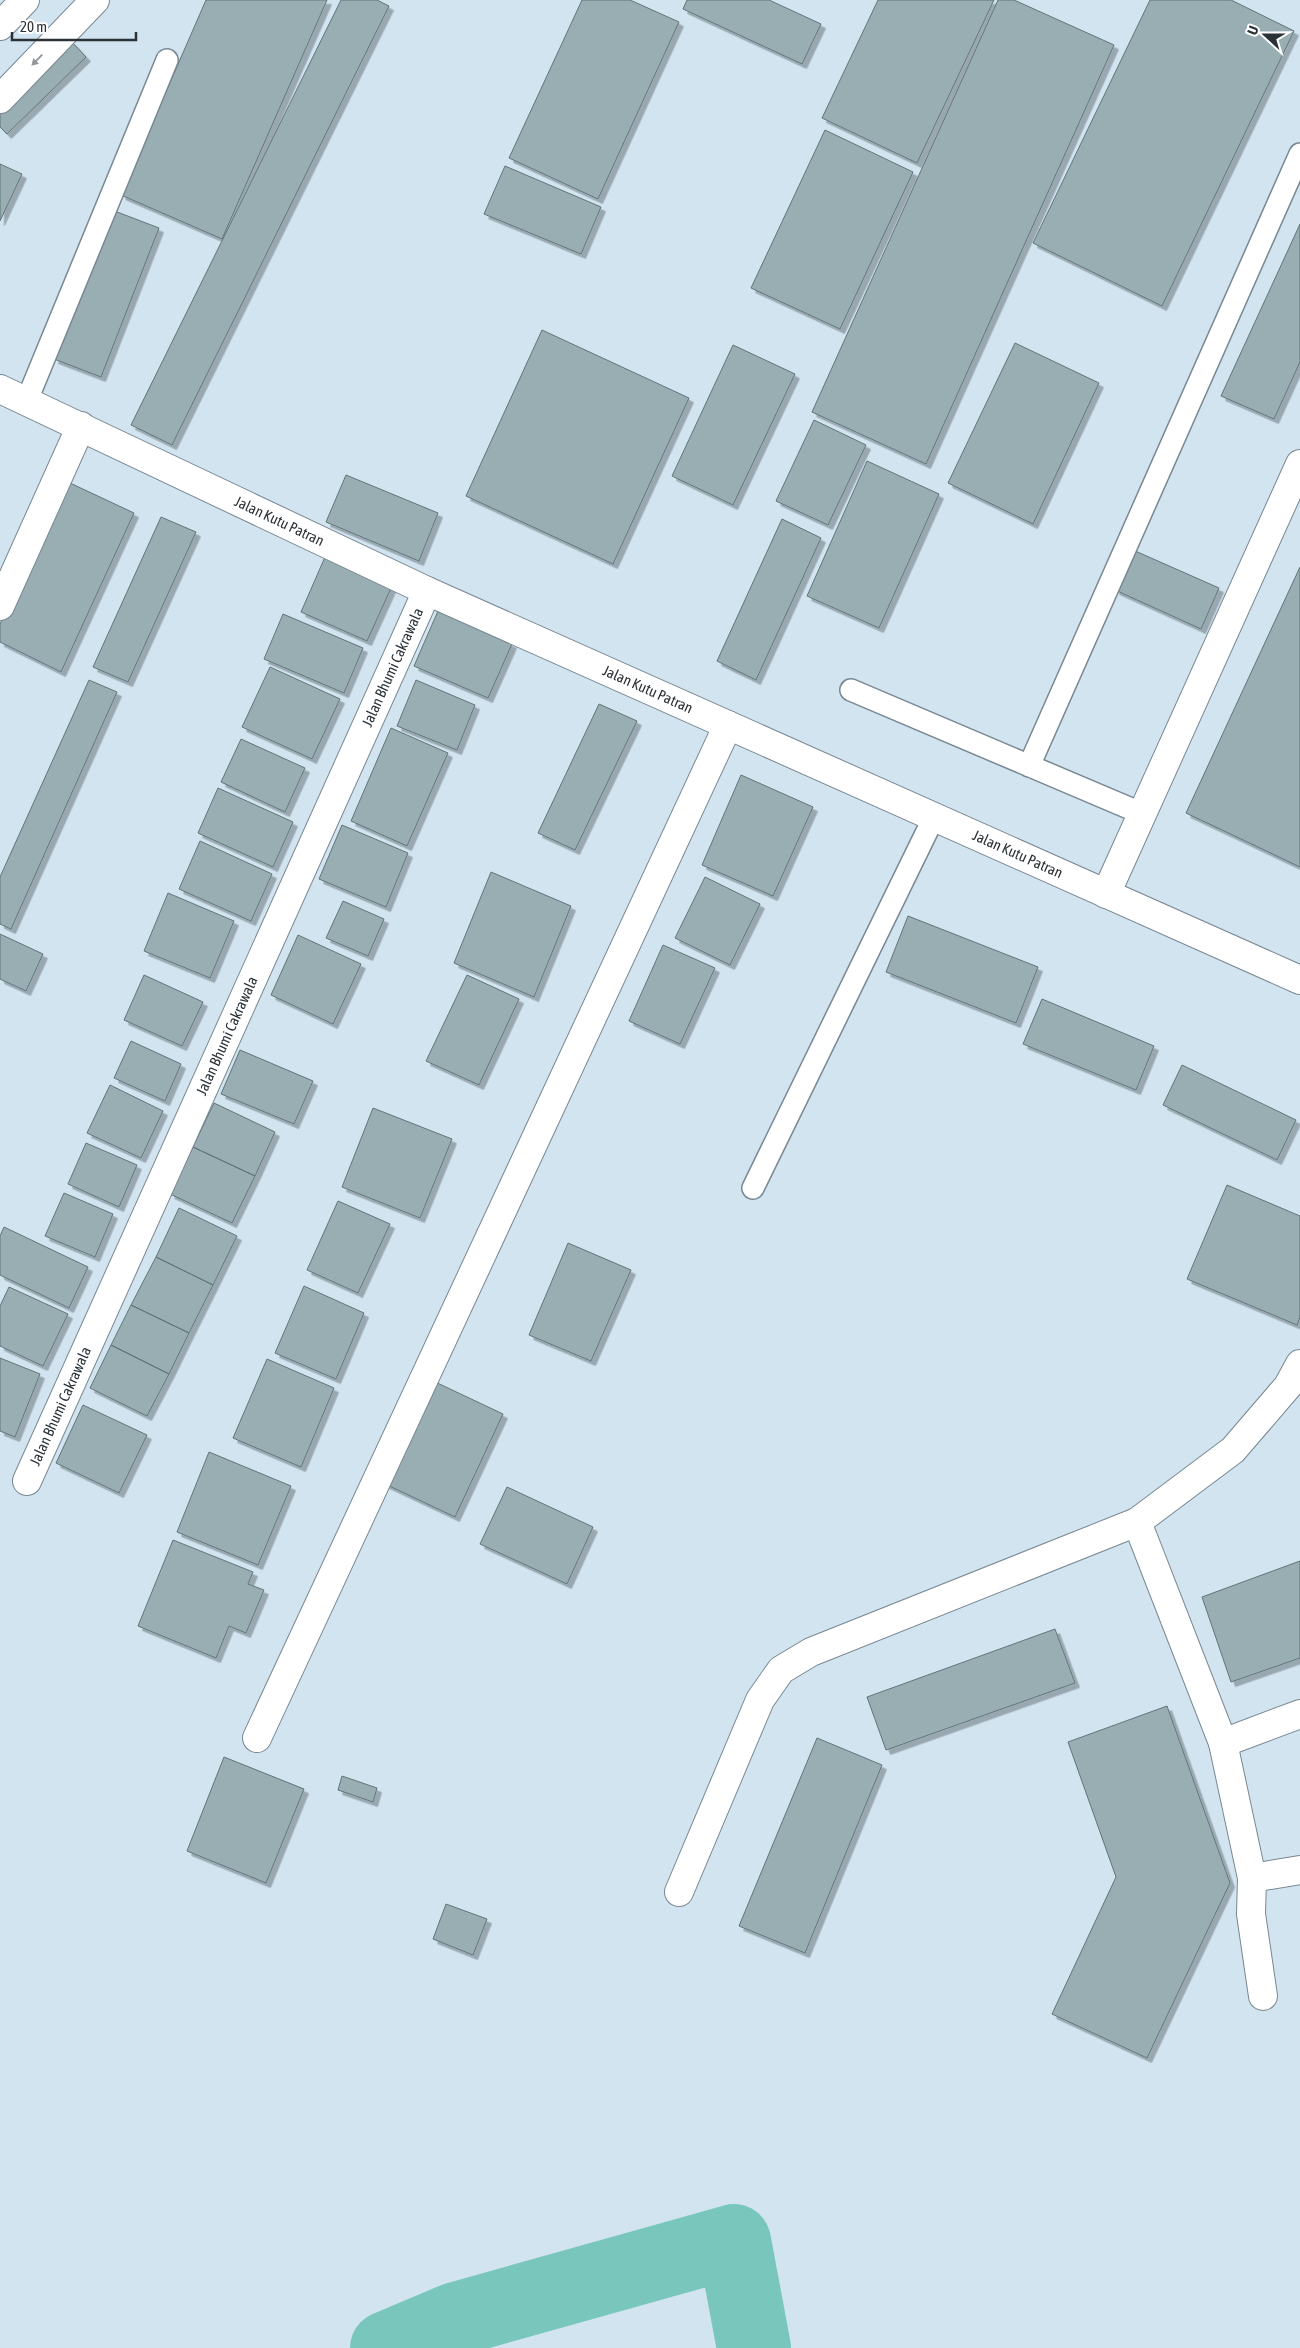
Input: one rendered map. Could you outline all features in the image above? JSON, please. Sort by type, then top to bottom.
[{"type":"main road","points":[[0,26],[26,0]]},
{"type":"main road","points":[[0,99],[95,0]]},
{"type":"main road","name":"Jalan Kutu Patran","points":[[0,389],[27,400],[427,591],[1300,980]]},
{"type":"main road","points":[[0,606],[81,426]]},
{"type":"main road","points":[[1106,894],[1300,464]]},
{"type":"main road","name":"Jalan Bhumi Cakrawala","points":[[27,1481],[427,591]]},
{"type":"main road","points":[[257,1738],[728,725]]},
{"type":"main road","points":[[679,1892],[760,1700],[781,1670],[811,1652],[1137,1522],[1233,1450],[1288,1386],[1300,1364]]},
{"type":"main road","points":[[1137,1522],[1223,1743],[1252,1878],[1252,1914],[1263,1996]]},
{"type":"main road","points":[[1223,1743],[1300,1714]]},
{"type":"main road","points":[[1252,1878],[1300,1870]]},
{"type":"lane","points":[[27,400],[167,60]]},
{"type":"lane","points":[[1029,766],[1300,154]]},
{"type":"lane","points":[[851,690],[1143,814]]},
{"type":"lane","points":[[753,1188],[934,817]]},
{"type":"building","points":[[206,0],[327,0],[222,239],[121,195]]},
{"type":"building","points":[[341,0],[377,0],[389,6],[172,445],[131,425]]},
{"type":"building","points":[[582,0],[630,0],[679,22],[598,199],[509,158]]},
{"type":"building","points":[[687,0],[769,0],[821,24],[802,64],[683,9]]},
{"type":"building","points":[[878,0],[994,0],[917,163],[822,118]]},
{"type":"building","points":[[998,0],[1014,0],[1114,45],[926,464],[812,412]]},
{"type":"building","points":[[1150,0],[1231,0],[1294,31],[1162,306],[1033,243]]},
{"type":"building","points":[[71,41],[86,57],[7,134],[0,127],[0,111]]},
{"type":"building","points":[[825,130],[913,172],[840,329],[751,288]]},
{"type":"building","points":[[0,164],[22,174],[0,221]]},
{"type":"building","points":[[505,166],[601,207],[581,254],[484,214]]},
{"type":"building","points":[[112,210],[159,228],[101,377],[54,359]]},
{"type":"building","points":[[1300,224],[1300,362],[1274,419],[1221,396]]},
{"type":"building","points":[[542,330],[689,398],[613,564],[466,496]]},
{"type":"building","points":[[1015,343],[1099,383],[1033,524],[948,483]]},
{"type":"building","points":[[733,345],[795,374],[733,505],[672,476]]},
{"type":"building","points":[[814,420],[866,445],[828,525],[776,501]]},
{"type":"building","points":[[867,461],[939,494],[879,628],[807,596]]},
{"type":"building","points":[[346,475],[438,513],[419,561],[326,522]]},
{"type":"building","points":[[70,483],[134,513],[61,672],[0,642],[0,624]]},
{"type":"building","points":[[161,517],[196,532],[128,682],[93,667]]},
{"type":"building","points":[[782,519],[821,538],[756,680],[717,661]]},
{"type":"building","points":[[1133,550],[1219,588],[1201,629],[1115,590]]},
{"type":"building","points":[[325,557],[392,586],[367,641],[301,612]]},
{"type":"building","points":[[1300,567],[1300,867],[1186,813]]},
{"type":"building","points":[[438,611],[512,644],[488,698],[414,666]]},
{"type":"building","points":[[283,614],[363,648],[344,693],[264,659]]},
{"type":"building","points":[[270,667],[340,699],[312,759],[242,727]]},
{"type":"building","points":[[89,680],[117,692],[11,929],[0,924],[0,877]]},
{"type":"building","points":[[416,680],[475,705],[457,750],[397,726]]},
{"type":"building","points":[[599,704],[637,721],[575,850],[538,833]]},
{"type":"building","points":[[391,728],[448,753],[407,846],[351,821]]},
{"type":"building","points":[[241,739],[305,768],[285,812],[221,782]]},
{"type":"building","points":[[741,775],[813,807],[773,896],[702,865]]},
{"type":"building","points":[[218,788],[293,822],[273,867],[198,833]]},
{"type":"building","points":[[342,825],[408,853],[386,907],[319,879]]},
{"type":"building","points":[[200,841],[272,874],[251,921],[179,889]]},
{"type":"building","points":[[491,872],[571,906],[534,997],[454,963]]},
{"type":"building","points":[[705,877],[760,904],[730,965],[675,938]]},
{"type":"building","points":[[168,893],[234,921],[210,978],[144,951]]},
{"type":"building","points":[[343,901],[384,919],[368,956],[326,938]]},
{"type":"building","points":[[908,916],[1038,967],[1016,1023],[886,972]]},
{"type":"building","points":[[0,934],[43,954],[26,991],[0,979]]},
{"type":"building","points":[[298,935],[361,964],[333,1024],[271,995]]},
{"type":"building","points":[[663,945],[715,968],[680,1044],[629,1021]]},
{"type":"building","points":[[144,975],[203,1002],[182,1046],[124,1020]]},
{"type":"building","points":[[467,975],[519,999],[479,1085],[426,1061]]},
{"type":"building","points":[[1042,999],[1154,1046],[1136,1090],[1023,1044]]},
{"type":"building","points":[[131,1041],[181,1064],[165,1101],[114,1078]]},
{"type":"building","points":[[240,1050],[313,1081],[294,1124],[221,1094]]},
{"type":"building","points":[[1182,1065],[1296,1120],[1277,1160],[1163,1105]]},
{"type":"building","points":[[110,1085],[163,1111],[141,1158],[87,1133]]},
{"type":"building","points":[[214,1103],[275,1132],[255,1176],[193,1147]]},
{"type":"building","points":[[373,1108],[452,1139],[420,1218],[342,1187]]},
{"type":"building","points":[[86,1143],[137,1165],[119,1207],[68,1184]]},
{"type":"building","points":[[193,1147],[255,1176],[232,1223],[170,1194]]},
{"type":"building","points":[[1227,1185],[1300,1216],[1300,1317],[1297,1325],[1187,1279]]},
{"type":"building","points":[[64,1193],[113,1214],[95,1257],[45,1236]]},
{"type":"building","points":[[338,1201],[390,1224],[358,1293],[307,1270]]},
{"type":"building","points":[[179,1208],[237,1236],[213,1285],[156,1257]]},
{"type":"building","points":[[4,1227],[88,1267],[69,1308],[0,1275],[0,1236]]},
{"type":"building","points":[[568,1243],[631,1270],[591,1361],[529,1335]]},
{"type":"building","points":[[156,1257],[213,1285],[189,1333],[131,1305]]},
{"type":"building","points":[[304,1286],[364,1313],[336,1379],[275,1353]]},
{"type":"building","points":[[9,1287],[68,1314],[43,1366],[0,1346],[0,1306]]},
{"type":"building","points":[[131,1305],[189,1333],[169,1374],[111,1345]]},
{"type":"building","points":[[111,1345],[169,1374],[147,1416],[90,1388]]},
{"type":"building","points":[[0,1358],[40,1374],[15,1437],[0,1431]]},
{"type":"building","points":[[267,1359],[334,1388],[301,1467],[233,1438]]},
{"type":"building","points":[[431,1380],[503,1414],[455,1517],[383,1483]]},
{"type":"building","points":[[83,1405],[147,1435],[119,1493],[56,1463]]},
{"type":"building","points":[[209,1452],[291,1486],[258,1565],[177,1532]]},
{"type":"building","points":[[507,1487],[593,1527],[567,1584],[480,1544]]},
{"type":"building","points":[[173,1540],[253,1572],[248,1584],[264,1590],[246,1633],[229,1626],[216,1658],[138,1626]]},
{"type":"building","points":[[1300,1561],[1300,1658],[1231,1682],[1202,1597]]},
{"type":"building","points":[[1055,1629],[1075,1683],[886,1750],[867,1697]]},
{"type":"building","points":[[1167,1706],[1230,1883],[1147,2058],[1052,2014],[1116,1877],[1068,1742]]},
{"type":"building","points":[[817,1738],[882,1765],[805,1953],[739,1926]]},
{"type":"building","points":[[224,1757],[304,1789],[266,1883],[187,1851]]},
{"type":"building","points":[[342,1776],[377,1788],[373,1802],[338,1790]]},
{"type":"building","points":[[446,1904],[487,1919],[473,1955],[433,1939]]},
{"type":"waterway","points":[[387,2348],[456,2319],[734,2241],[754,2348]]}]
